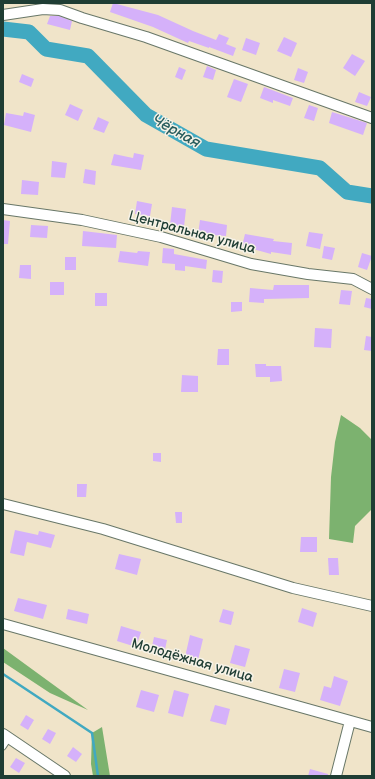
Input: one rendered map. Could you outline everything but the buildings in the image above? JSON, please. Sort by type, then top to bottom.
[{"type":"street","points":[[3,15],[44,9],[60,10],[146,37],[372,118]]},
{"type":"street","name":"Центральная улица","points":[[3,209],[82,220],[161,237],[251,264],[308,274],[353,279],[372,289]]},
{"type":"street","points":[[3,504],[103,529],[293,588],[372,606]]},
{"type":"street","name":"Молодёжная улица","points":[[3,624],[372,727]]},
{"type":"street","points":[[336,776],[350,720]]},
{"type":"street","points":[[6,736],[65,776]]},
{"type":"lane","points":[[3,747],[6,736]]},
{"type":"green space","points":[[341,415],[360,428],[372,440],[372,509],[355,526],[353,543],[329,539],[331,477],[335,442]]},
{"type":"green space","points":[[3,648],[88,710],[50,693],[3,662]]},
{"type":"green space","points":[[102,727],[110,776],[93,776],[91,764],[92,733]]},
{"type":"waterway","name":"Чёрная","points":[[3,29],[29,32],[46,49],[88,56],[146,115],[206,149],[320,168],[347,192],[372,196]]},
{"type":"waterway","points":[[3,674],[92,733],[98,776]]}]
